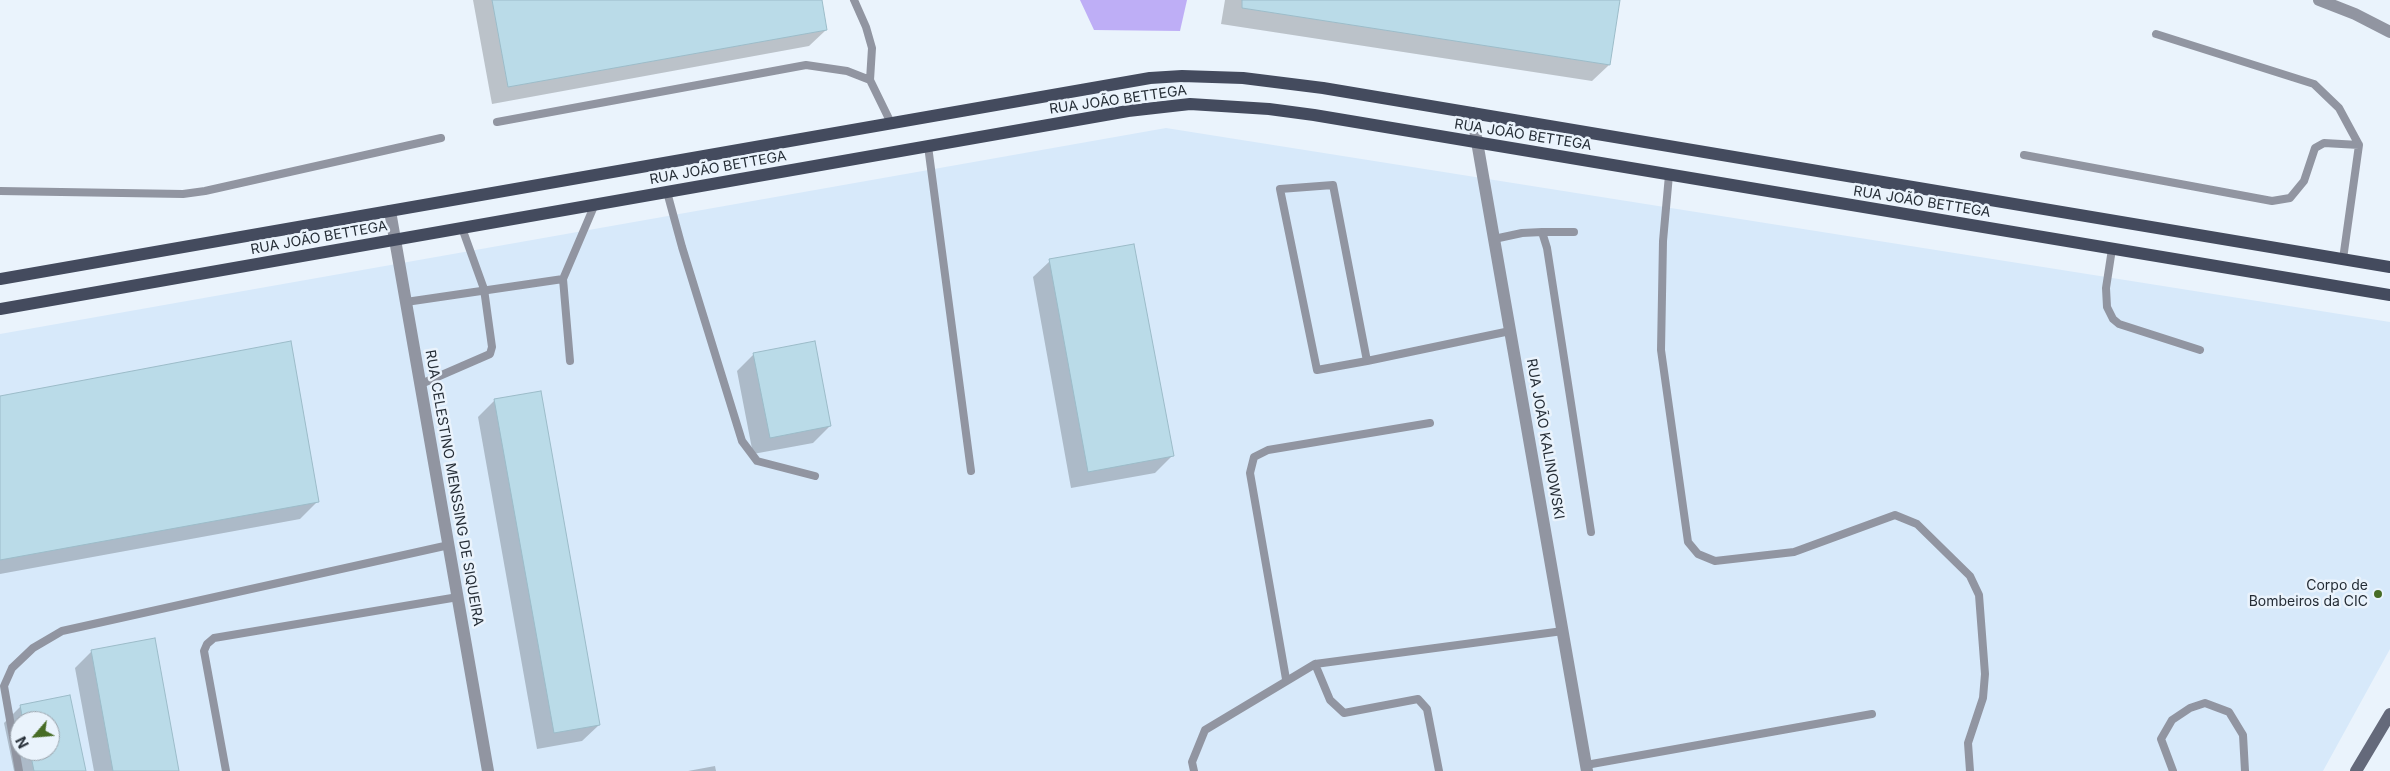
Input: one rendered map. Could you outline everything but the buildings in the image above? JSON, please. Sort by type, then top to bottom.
[{"type":"main road","name":"RUA JOÃO BETTEGA","points":[[0,279],[1150,78],[1182,76],[1214,76],[1280,82],[2390,267]]},
{"type":"main road","name":"RUA JOÃO BETTEGA","points":[[0,309],[1128,111],[1190,104],[1269,109],[1314,115],[2390,295]]},
{"type":"main road","points":[[2356,771],[2390,714]]},
{"type":"street","points":[[2319,0],[2355,14],[2390,32]]},
{"type":"street","name":"RUA JOÃO KALINOWSKI","points":[[1472,113],[1587,768]]},
{"type":"street","name":"RUA CELESTINO MENSSING DE SIQUEIRA","points":[[390,211],[488,771]]},
{"type":"lane","points":[[854,0],[866,27],[872,48],[870,80],[891,124]]},
{"type":"lane","points":[[2156,34],[2314,84],[2339,108],[2359,145],[2343,259]]},
{"type":"lane","points":[[497,122],[806,64],[848,72],[870,80]]},
{"type":"lane","points":[[0,191],[183,194],[204,191],[441,138]]},
{"type":"lane","points":[[2024,155],[2272,201],[2290,198],[2304,181],[2315,148],[2324,144],[2359,145]]},
{"type":"lane","points":[[928,146],[971,470]]},
{"type":"lane","points":[[1669,175],[1663,240],[1661,350],[1688,542],[1698,554],[1715,561],[1794,552],[1895,515],[1917,524],[1970,576],[1979,595],[1985,674],[1983,698],[1968,743],[1970,771]]},
{"type":"lane","points":[[1367,361],[1333,185],[1280,189],[1317,370],[1367,361],[1510,331]]},
{"type":"lane","points":[[667,192],[742,441],[757,461],[815,476]]},
{"type":"lane","points":[[570,361],[562,279],[595,204]]},
{"type":"lane","points":[[421,384],[490,354],[492,347],[484,289],[462,228]]},
{"type":"lane","points":[[1494,239],[1522,232],[1574,232]]},
{"type":"lane","points":[[1542,232],[1547,248],[1591,532]]},
{"type":"lane","points":[[2112,248],[2106,288],[2107,307],[2113,319],[2119,324],[2200,350]]},
{"type":"lane","points":[[406,302],[562,279]]},
{"type":"lane","points":[[1286,679],[1250,473],[1254,457],[1268,450],[1430,423]]},
{"type":"lane","points":[[19,771],[4,686],[12,668],[33,648],[62,631],[449,545]]},
{"type":"lane","points":[[226,771],[204,651],[207,644],[214,638],[458,597]]},
{"type":"lane","points":[[1194,771],[1192,762],[1205,730],[1286,679],[1315,664],[1563,630]]},
{"type":"lane","points":[[1315,664],[1330,700],[1344,713],[1418,700],[1427,709],[1439,771]]},
{"type":"lane","points":[[2174,771],[2161,739],[2172,720],[2190,708],[2205,702],[2229,712],[2243,735],[2245,771]]},
{"type":"lane","points":[[1587,768],[1872,714]]},
{"type":"shaded area","points":[[1080,0],[1187,0],[1180,31],[1094,30]]},
{"type":"shaded area","points":[[1166,128],[2390,322],[2390,649],[2323,771],[0,771],[0,334]]},
{"type":"place","name":"Corpo de Bombeiros da CIC","points":[[2378,594]]}]
